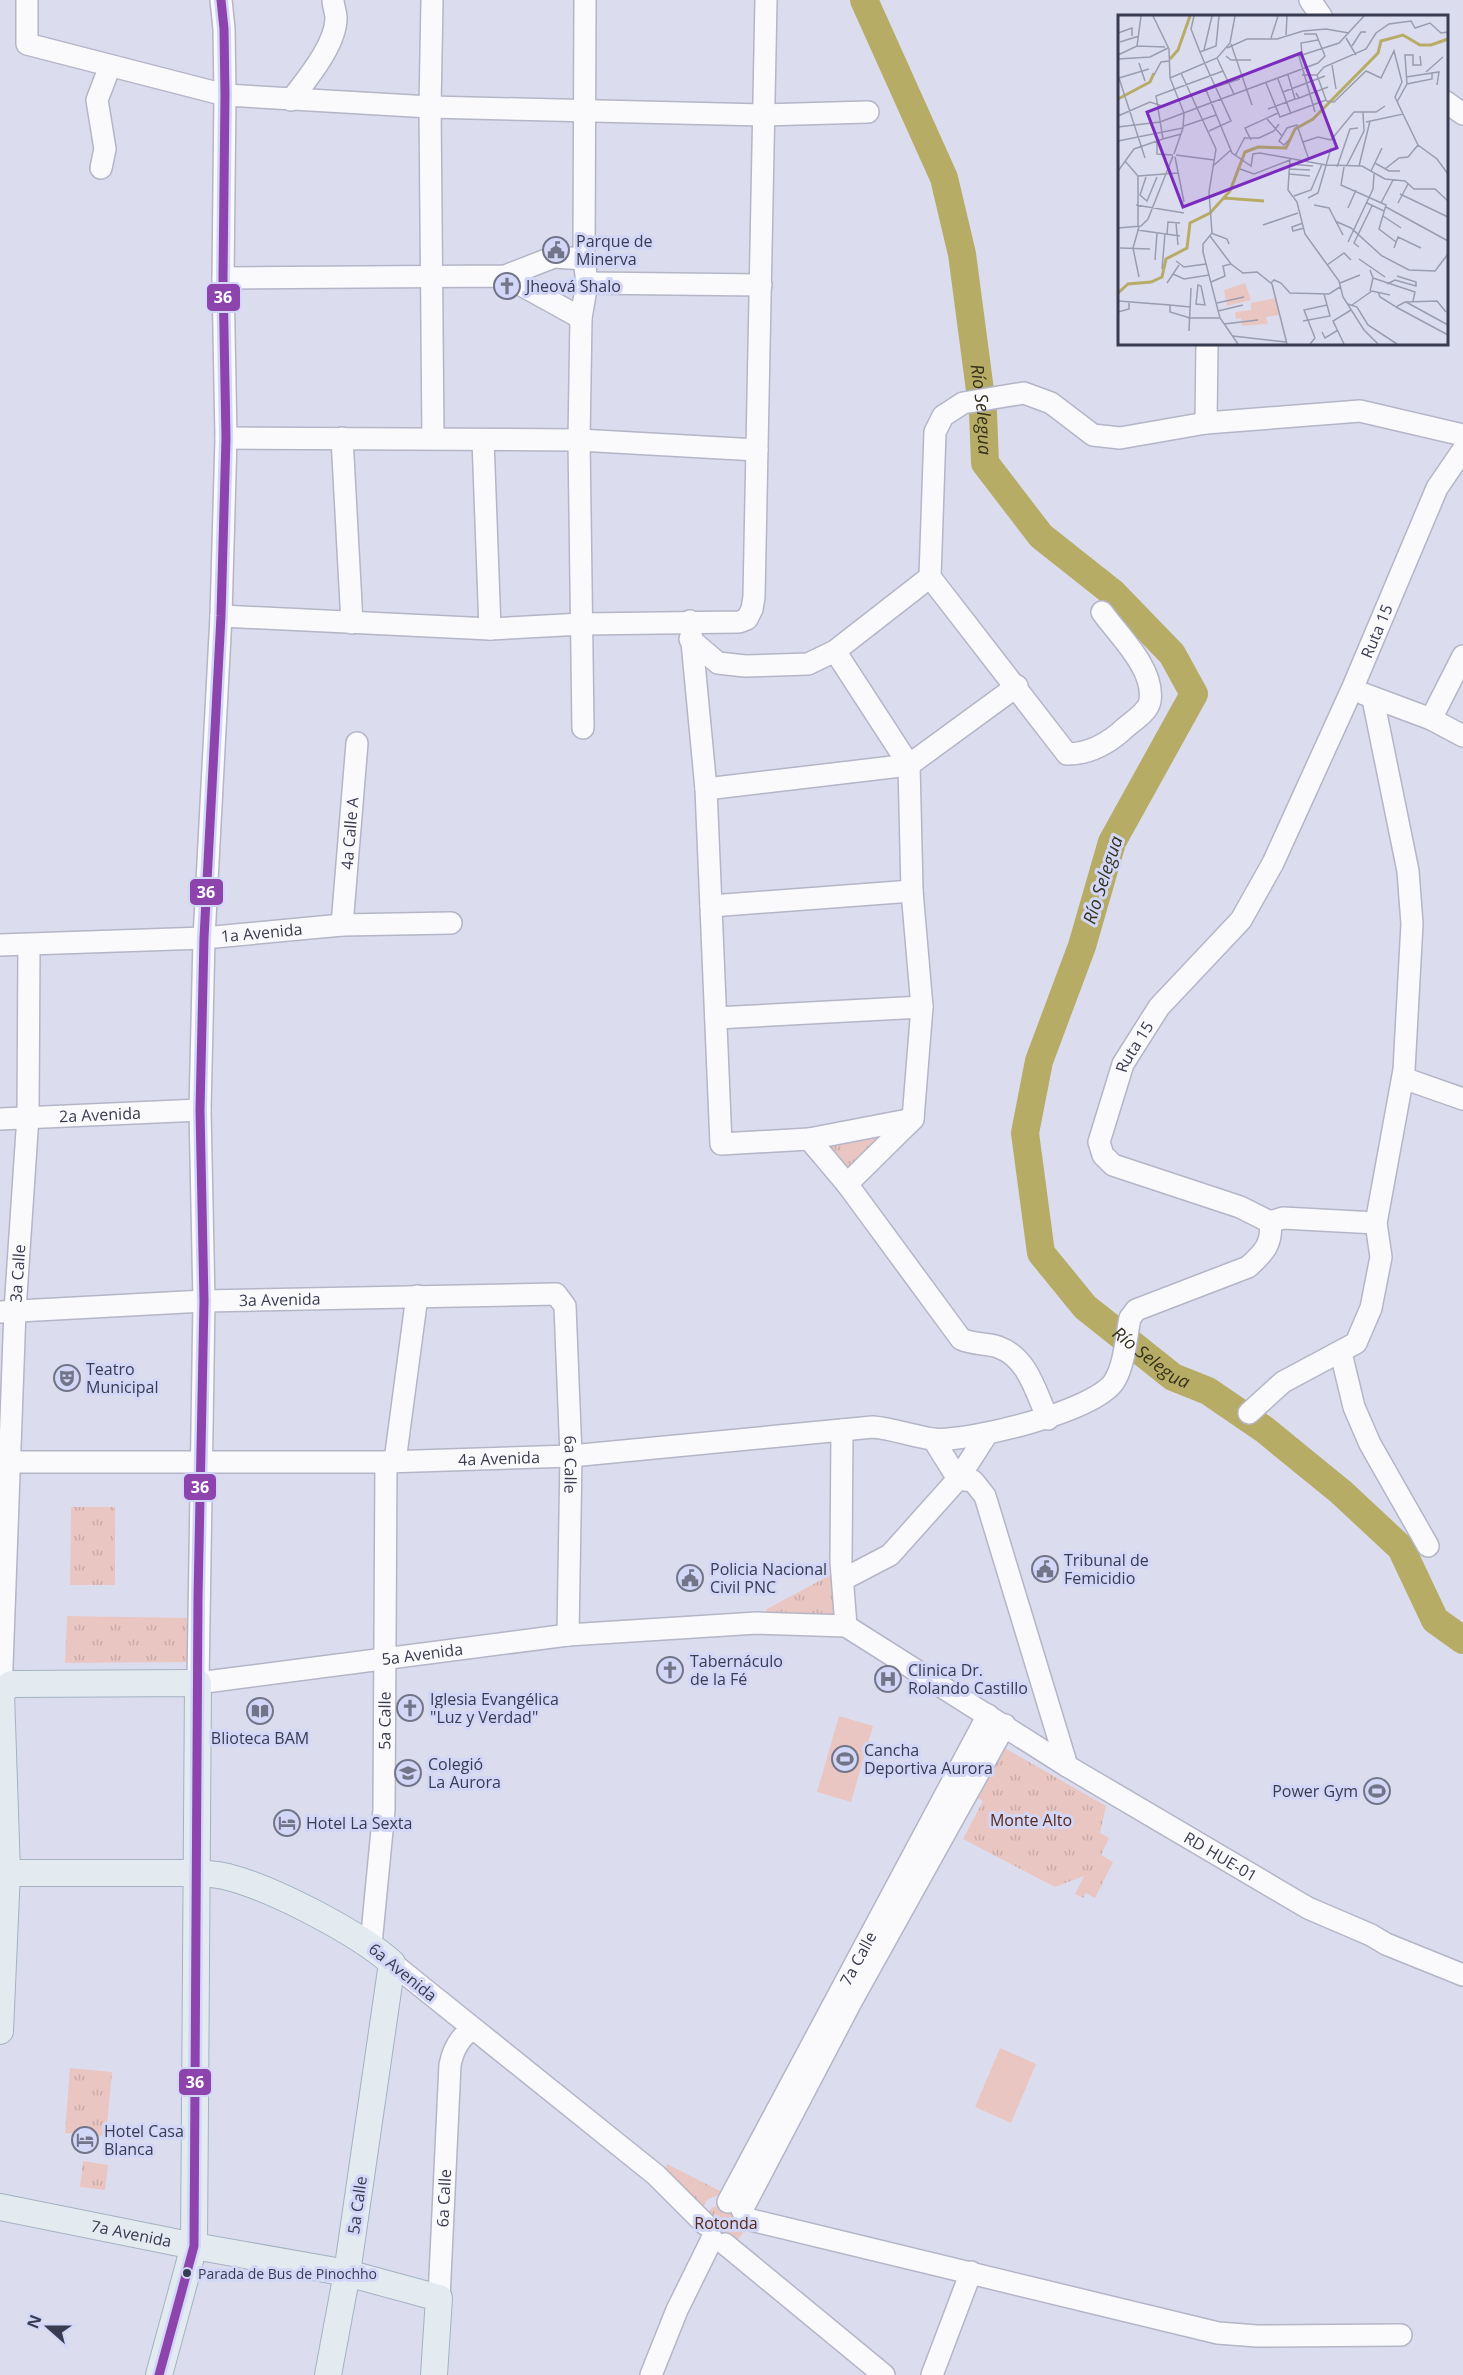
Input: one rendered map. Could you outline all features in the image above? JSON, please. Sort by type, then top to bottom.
[{"type":"main road","name":"5a Avenida","points":[[1,1693],[11,1684],[198,1683]]},
{"type":"main road","points":[[159,2375],[194,2246],[198,1683]]},
{"type":"main road","name":"3a Calle","points":[[0,2031],[4,1872],[1,1693]]},
{"type":"main road","name":"6a Avenida","points":[[4,1872],[196,1873],[228,1876],[266,1891],[371,1944],[391,1971]]},
{"type":"main road","name":"5a Calle","points":[[328,2375],[347,2273],[391,1971]]},
{"type":"main road","name":"7a Avenida","points":[[0,2207],[194,2246],[347,2273],[439,2298]]},
{"type":"main road","name":"6a Calle","points":[[434,2375],[439,2298]]},
{"type":"street","points":[[27,0],[27,44],[225,96],[430,107],[763,115],[868,112]]},
{"type":"street","points":[[198,1683],[204,1301],[200,1110],[204,938],[221,616],[226,438],[223,278],[225,96],[221,0]]},
{"type":"street","points":[[291,100],[318,64],[329,42],[336,19],[333,0]]},
{"type":"street","points":[[432,0],[430,107],[433,438]]},
{"type":"street","points":[[583,728],[579,440],[581,318],[587,283],[584,259],[585,0]]},
{"type":"street","points":[[221,616],[490,629],[582,624],[690,630],[747,619],[752,609],[757,450],[766,0]]},
{"type":"street","points":[[1310,0],[1321,15]]},
{"type":"street","points":[[101,168],[105,149],[97,100],[110,66]]},
{"type":"street","points":[[1448,103],[1463,114]]},
{"type":"street","points":[[223,278],[431,279],[505,276],[554,257],[584,259]]},
{"type":"street","points":[[505,276],[581,318]]},
{"type":"street","points":[[587,283],[761,285]]},
{"type":"street","points":[[1206,423],[1207,345]]},
{"type":"street","points":[[1102,612],[1141,664],[1149,683],[1150,702],[1142,714],[1109,743],[1079,754],[1067,754],[1017,686],[930,577],[935,432],[943,416],[963,404],[1024,393],[1051,403],[1093,435],[1120,438],[1206,423],[1360,411],[1463,435]]},
{"type":"street","points":[[226,438],[579,440],[757,450]]},
{"type":"street","points":[[342,438],[352,623]]},
{"type":"street","points":[[483,440],[490,629]]},
{"type":"street","name":"Ruta 15","points":[[1270,1222],[1240,1207],[1113,1165],[1104,1155],[1099,1142],[1124,1064],[1158,1007],[1241,920],[1273,863],[1353,687],[1437,488],[1463,450]]},
{"type":"street","points":[[690,630],[718,663],[745,666],[808,664],[834,651],[930,577]]},
{"type":"street","points":[[690,630],[706,789],[721,1144],[809,1139],[913,1119]]},
{"type":"street","points":[[834,651],[909,765],[912,891],[922,1007],[913,1119],[847,1184]]},
{"type":"street","points":[[1431,719],[1463,656]]},
{"type":"street","points":[[706,789],[909,765],[1017,686]]},
{"type":"street","points":[[1353,687],[1373,699],[1431,719],[1463,736]]},
{"type":"street","points":[[1249,1413],[1283,1382],[1356,1343],[1371,1308],[1380,1257],[1376,1223],[1403,1078],[1412,924],[1408,871],[1373,699]]},
{"type":"street","name":"4a Calle A","points":[[342,925],[357,743]]},
{"type":"street","points":[[711,906],[912,891]]},
{"type":"street","name":"1a Avenida","points":[[0,945],[29,946],[204,938],[342,925],[451,923]]},
{"type":"street","name":"3a Calle","points":[[1,1693],[9,1462],[8,1311],[28,1116],[29,946]]},
{"type":"street","points":[[716,1018],[922,1007]]},
{"type":"street","points":[[1403,1078],[1463,1099]]},
{"type":"street","name":"2a Avenida","points":[[0,1119],[200,1110]]},
{"type":"street","points":[[809,1139],[847,1184],[961,1339],[975,1345],[997,1346],[1023,1363],[1048,1419]]},
{"type":"street","points":[[844,1579],[890,1555],[958,1479],[987,1434],[1048,1419],[1112,1385],[1120,1363],[1130,1318],[1136,1310],[1248,1267],[1263,1253],[1272,1238],[1270,1222],[1283,1218],[1376,1223]]},
{"type":"street","name":"3a Avenida","points":[[8,1311],[204,1301],[552,1292],[560,1296]]},
{"type":"street","name":"5a Calle","points":[[371,1944],[384,1810],[390,1461],[417,1296]]},
{"type":"street","name":"6a Calle","points":[[560,1296],[565,1306],[572,1456],[568,1635]]},
{"type":"street","points":[[1341,1353],[1354,1407],[1370,1444],[1428,1546]]},
{"type":"street","name":"4a Avenida","points":[[9,1462],[390,1461],[572,1456],[873,1427],[897,1429],[933,1439],[987,1434]]},
{"type":"street","points":[[842,1430],[841,1562],[846,1626],[997,1720]]},
{"type":"street","points":[[933,1439],[958,1479]]},
{"type":"street","points":[[958,1479],[973,1480],[985,1496],[1067,1766]]},
{"type":"street","name":"5a Avenida","points":[[198,1683],[568,1635],[757,1623],[846,1626]]},
{"type":"street","name":"RD HUE-01","points":[[997,1720],[1067,1766],[1308,1908],[1371,1935],[1386,1944],[1463,1975]]},
{"type":"street","name":"7a Calle","points":[[714,2235],[734,2242],[746,2230],[739,2210],[997,1720]]},
{"type":"street","name":"6a Avenida","points":[[391,1971],[656,2175],[714,2235],[884,2375]]},
{"type":"street","name":"6a Calle","points":[[439,2298],[450,2065],[455,2048],[468,2032]]},
{"type":"street","points":[[651,2375],[678,2310],[714,2235],[711,2208],[739,2210],[971,2272],[1218,2333],[1257,2336],[1401,2335]]},
{"type":"street","points":[[932,2375],[971,2272]]},
{"type":"green space","points":[[886,1131],[847,1179],[820,1141]]},
{"type":"green space","points":[[71,1507],[115,1507],[115,1585],[70,1585]]},
{"type":"green space","points":[[834,1573],[839,1618],[762,1619],[767,1609]]},
{"type":"green space","points":[[67,1616],[190,1618],[190,1662],[65,1663]]},
{"type":"green space","name":"Cancha Deportiva Aurora","points":[[839,1716],[873,1726],[851,1802],[817,1792]]},
{"type":"green space","name":"Monte Alto","points":[[1001,1746],[1106,1806],[1100,1833],[1109,1838],[1101,1855],[1113,1862],[1095,1898],[1086,1893],[1083,1898],[1075,1894],[1084,1876],[1055,1887],[963,1839],[983,1801],[974,1796]]},
{"type":"green space","points":[[1000,2048],[1036,2064],[1011,2123],[975,2107]]},
{"type":"green space","points":[[70,2068],[112,2072],[106,2136],[65,2133]]},
{"type":"green space","points":[[83,2161],[108,2165],[105,2190],[80,2187]]},
{"type":"green space","points":[[667,2164],[724,2193],[708,2199],[701,2210],[662,2176]]},
{"type":"green space","name":"Rotonda","points":[[725,2202],[747,2227],[737,2241],[716,2242],[707,2214],[712,2208]]},
{"type":"waterway","name":"Río Selegua","points":[[864,0],[944,178],[962,254],[983,413],[985,463],[1041,536],[1113,593],[1172,654],[1194,694],[1112,842],[1082,946],[1039,1061],[1025,1133],[1041,1253],[1085,1307],[1173,1377],[1208,1391],[1265,1430],[1341,1492],[1401,1548],[1435,1620],[1463,1640]]},
{"type":"transit line","name":"36","points":[[159,2375],[194,2246],[198,1597],[204,1301],[200,1110],[204,938],[221,616],[226,438],[223,278],[225,95],[221,0]]},
{"type":"place","name":"Parque de Minerva","points":[[556,250]]},
{"type":"place","name":"Jheová Shalo","points":[[507,286]]},
{"type":"place","name":"Teatro Municipal","points":[[67,1378]]},
{"type":"place","name":"Tribunal de Femicidio","points":[[1045,1569]]},
{"type":"place","name":"Policia Nacional Civil PNC","points":[[690,1578]]},
{"type":"place","name":"Tabernáculo de la Fé","points":[[670,1670]]},
{"type":"place","name":"Clinica Dr. Rolando Castillo","points":[[888,1679]]},
{"type":"place","name":"Iglesia Evangélica \"Luz y Verdad\"","points":[[410,1708]]},
{"type":"place","name":"Blioteca BAM","points":[[260,1711]]},
{"type":"place","name":"Cancha Deportiva Aurora","points":[[845,1759]]},
{"type":"place","name":"Colegió La Aurora","points":[[408,1773]]},
{"type":"place","name":"Power Gym","points":[[1377,1791]]},
{"type":"place","name":"Hotel La Sexta","points":[[287,1823]]},
{"type":"place","name":"Hotel Casa Blanca","points":[[85,2140]]},
{"type":"place","name":"Parada de Bus de Pinochho","points":[[187,2273]]}]
